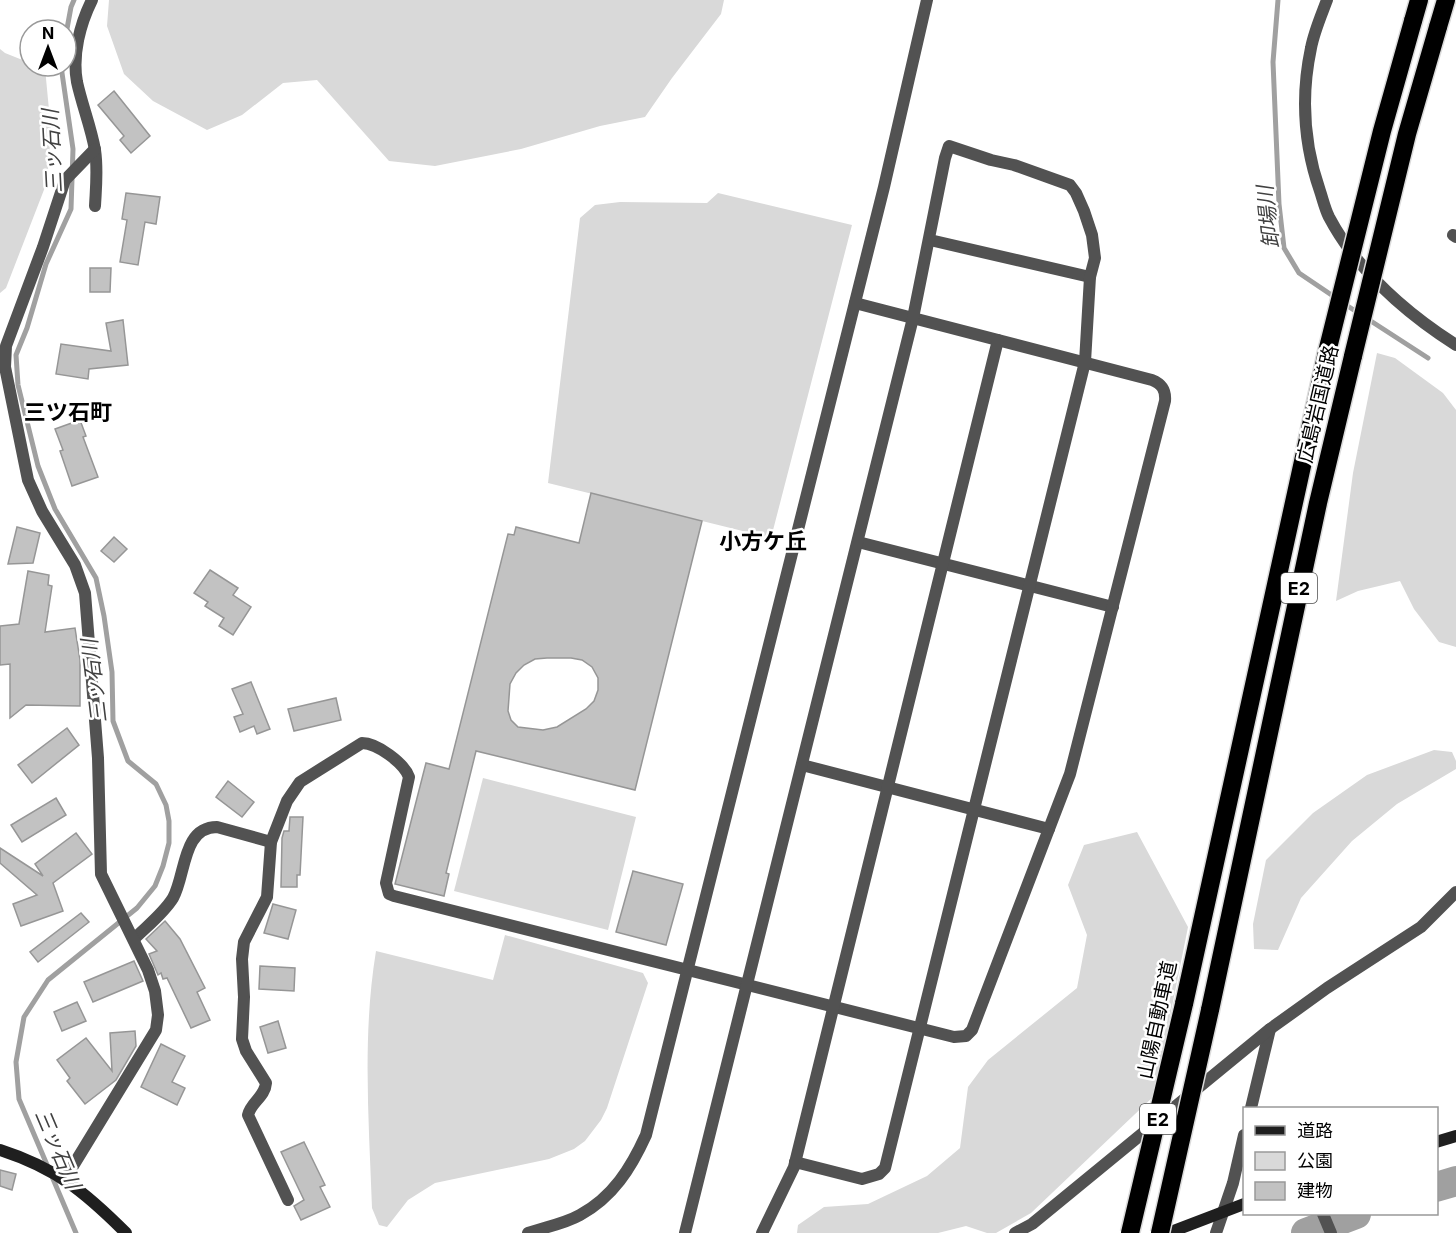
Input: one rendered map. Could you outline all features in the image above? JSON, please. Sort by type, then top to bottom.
[{"type":"highway","name":"広島岩国道路","points":[[1224,816],[1327,352],[1382,131],[1419,0]]},
{"type":"highway","name":"広島岩国道路","points":[[1160,1233],[1203,1045],[1318,503],[1407,134],[1446,0]]},
{"type":"highway","name":"山陽自動車道","points":[[1130,1233],[1158,1121],[1224,816]]},
{"type":"main road","points":[[1438,1142],[1456,1137]]},
{"type":"main road","points":[[0,1150],[27,1159],[65,1179],[99,1206],[126,1233]]},
{"type":"main road","points":[[1168,1233],[1243,1205]]},
{"type":"street","points":[[92,0],[75,60],[97,176],[95,206]]},
{"type":"street","points":[[528,1233],[580,1215],[602,1200],[621,1181],[646,1135],[855,303],[927,0]]},
{"type":"street","points":[[1327,0],[1311,46],[1306,82],[1305,130],[1313,172],[1329,216],[1369,273],[1424,325],[1456,345]]},
{"type":"street","points":[[685,1233],[913,318],[949,146],[1014,165],[1070,185],[1076,193],[1092,235],[1095,258],[1090,277],[1085,362],[885,1168],[882,1172],[862,1179],[795,1162]]},
{"type":"street","points":[[65,1179],[156,1030],[158,1015],[155,992],[148,970],[101,873],[98,758],[85,594],[75,565],[42,511],[28,480],[5,367],[6,346],[65,180],[92,152]]},
{"type":"street","points":[[930,240],[1090,277]]},
{"type":"street","points":[[288,1200],[249,1119],[249,1110],[263,1093],[266,1083],[244,1046],[242,951],[267,897],[271,842],[287,801],[300,782],[356,745],[368,743],[401,764],[409,777],[386,883],[389,894],[919,1029],[957,1038],[970,1032],[1070,774],[1165,395],[1162,386],[1155,381],[855,303]]},
{"type":"street","points":[[762,1233],[795,1162],[998,340]]},
{"type":"street","points":[[858,542],[1113,607]]},
{"type":"street","points":[[802,765],[1049,829]]},
{"type":"street","points":[[133,937],[171,901],[179,884],[186,854],[201,831],[217,828],[271,842]]},
{"type":"street","points":[[1015,1233],[1032,1224],[1270,1029],[1327,988],[1421,927],[1456,892]]},
{"type":"street","points":[[1251,1107],[1270,1029]]},
{"type":"street","points":[[1216,1231],[1233,1183],[1243,1143]]},
{"type":"street","points":[[1323,1215],[1331,1233]]},
{"type":"green space","points":[[109,0],[724,0],[721,14],[645,117],[600,126],[521,149],[435,166],[389,161],[317,80],[283,83],[242,115],[207,130],[153,101],[124,74],[107,26]]},
{"type":"green space","points":[[0,49],[18,58],[18,78],[46,78],[51,131],[47,182],[6,288],[0,293]]},
{"type":"green space","points":[[718,193],[852,225],[771,538],[548,483],[580,218],[595,205],[620,202],[707,203]]},
{"type":"green space","points":[[1377,353],[1395,358],[1443,393],[1456,410],[1456,647],[1439,642],[1414,609],[1400,581],[1358,591],[1336,601],[1353,473]]},
{"type":"green space","points":[[1434,750],[1452,752],[1456,761],[1456,769],[1397,804],[1352,841],[1301,898],[1278,950],[1254,949],[1253,924],[1266,860],[1313,813],[1367,775]]},
{"type":"green space","points":[[483,778],[636,817],[608,930],[454,891]]},
{"type":"green space","points":[[1137,832],[1188,927],[1154,1096],[1031,1213],[996,1233],[987,1233],[966,1226],[938,1233],[797,1233],[798,1225],[824,1207],[868,1204],[927,1176],[960,1148],[968,1087],[988,1060],[1077,988],[1087,935],[1068,885],[1084,845]]},
{"type":"green space","points":[[505,935],[643,973],[648,983],[607,1108],[585,1141],[574,1149],[549,1159],[435,1183],[408,1200],[387,1227],[379,1225],[372,1208],[368,1111],[369,1015],[376,951],[493,980]]},
{"type":"building","points":[[114,91],[150,136],[131,153],[120,140],[124,136],[98,105]]},
{"type":"building","points":[[126,193],[160,197],[156,224],[145,222],[138,265],[120,262],[127,220],[122,219]]},
{"type":"building","points":[[90,268],[111,268],[110,292],[90,292]]},
{"type":"building","points":[[123,320],[128,365],[89,369],[88,379],[56,374],[61,344],[111,351],[106,323]]},
{"type":"building","points":[[80,420],[86,436],[83,437],[98,477],[72,486],[55,429]]},
{"type":"building","points":[[591,493],[702,521],[635,790],[476,751],[446,873],[449,874],[444,896],[395,884],[426,763],[449,769],[508,534],[514,535],[516,527],[579,543]],"holes":[[[535,659],[582,660],[592,667],[598,678],[598,690],[594,701],[586,709],[557,727],[543,730],[518,727],[511,720],[508,711],[510,684],[516,673]]]},
{"type":"building","points":[[17,527],[40,533],[33,563],[8,564]]},
{"type":"building","points":[[114,537],[127,549],[114,562],[101,551]]},
{"type":"building","points":[[210,570],[238,588],[233,595],[251,607],[233,635],[219,626],[224,618],[205,606],[208,602],[194,593]]},
{"type":"building","points":[[28,571],[49,575],[48,585],[52,586],[45,632],[75,628],[80,660],[80,706],[26,705],[10,718],[10,664],[0,665],[0,626],[19,624]]},
{"type":"building","points":[[251,682],[270,729],[257,734],[254,726],[240,732],[234,717],[243,714],[232,689]]},
{"type":"building","points":[[336,698],[341,720],[294,731],[288,709]]},
{"type":"building","points":[[67,728],[79,745],[32,783],[18,765]]},
{"type":"building","points":[[228,781],[254,802],[242,817],[216,797]]},
{"type":"building","points":[[56,798],[66,815],[22,842],[11,825]]},
{"type":"building","points":[[290,817],[303,817],[300,875],[297,875],[297,887],[281,887],[282,838],[284,831],[289,831]]},
{"type":"building","points":[[76,833],[92,854],[53,883],[63,911],[21,926],[13,904],[37,895],[0,863],[0,848],[43,876],[35,864]]},
{"type":"building","points":[[633,871],[683,884],[666,945],[616,932]]},
{"type":"building","points":[[273,904],[296,910],[288,939],[264,933]]},
{"type":"building","points":[[81,913],[89,922],[38,962],[30,952]]},
{"type":"building","points":[[165,921],[180,939],[205,988],[197,992],[210,1020],[191,1028],[167,978],[163,979],[161,973],[158,975],[149,954],[157,951],[146,939]]},
{"type":"building","points":[[134,961],[143,981],[93,1002],[84,982]]},
{"type":"building","points":[[260,966],[295,968],[294,991],[259,989]]},
{"type":"building","points":[[77,1002],[86,1021],[62,1031],[54,1012]]},
{"type":"building","points":[[278,1021],[286,1048],[268,1053],[260,1027]]},
{"type":"building","points":[[135,1031],[136,1046],[116,1080],[85,1104],[67,1081],[70,1078],[57,1060],[86,1038],[112,1071],[110,1033]]},
{"type":"building","points":[[161,1044],[185,1056],[172,1082],[185,1088],[177,1105],[141,1087]]},
{"type":"building","points":[[304,1142],[325,1185],[320,1187],[330,1207],[301,1220],[294,1206],[304,1200],[281,1152]]},
{"type":"building","points":[[0,1170],[16,1174],[12,1190],[0,1186]]},
{"type":"waterway","name":"三ッ石川","points":[[69,18],[74,0]]},
{"type":"waterway","name":"卸場川","points":[[1278,0],[1273,62],[1279,204],[1284,248],[1299,273],[1336,298]]},
{"type":"waterway","name":"三ッ石川","points":[[63,78],[73,149],[71,209],[46,264],[27,328],[16,355],[18,385],[38,466],[55,509],[96,578],[112,672],[113,721],[128,761],[156,784],[166,805],[169,821],[169,843],[155,886],[137,908],[48,980],[24,1017],[16,1062],[19,1099],[76,1233]]},
{"type":"waterway","name":"卸場川","points":[[1343,303],[1428,358]]},
{"type":"waterway","points":[[1438,1186],[1456,1181]]},
{"type":"waterway","points":[[1306,1233],[1353,1215]]},
{"type":"district","name":"三ツ石町","points":[[68,412]]},
{"type":"district","name":"小方ケ丘","points":[[763,541]]}]
